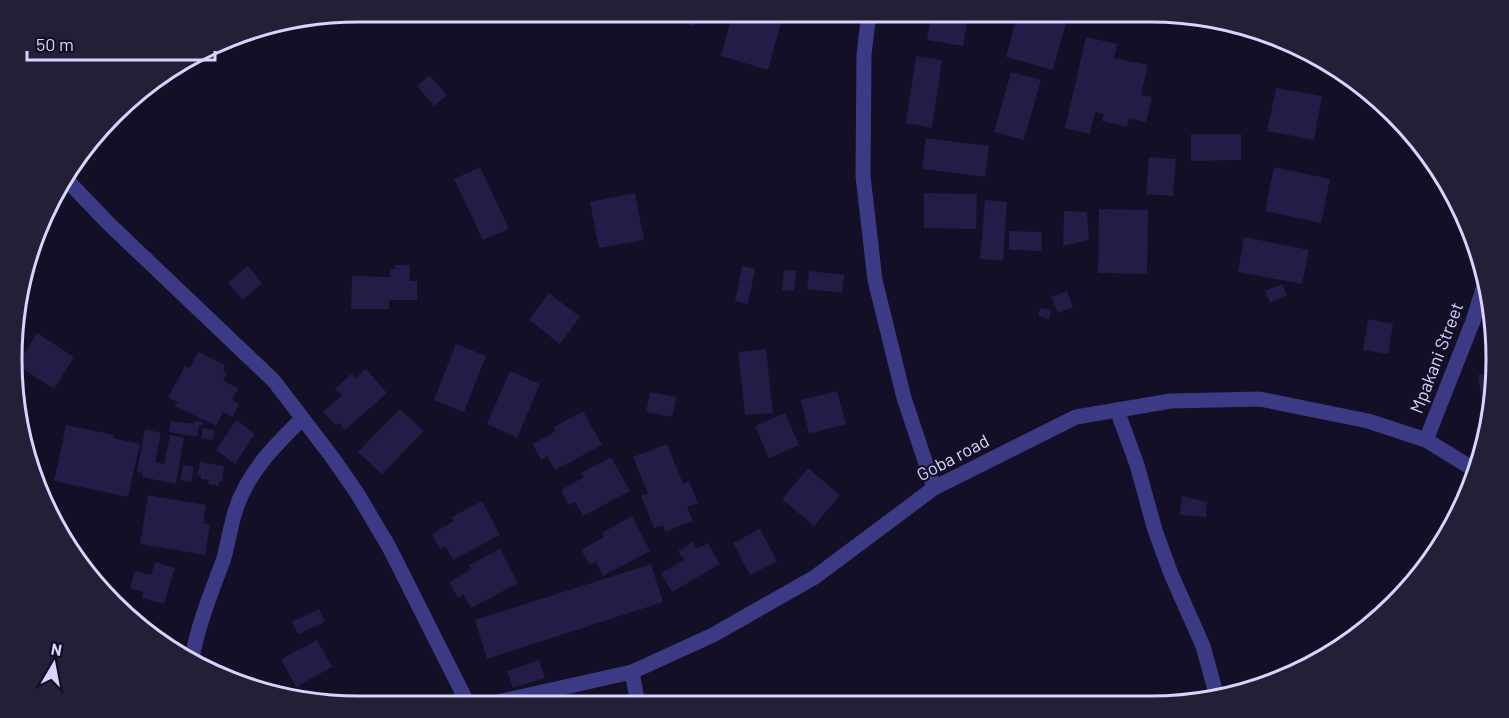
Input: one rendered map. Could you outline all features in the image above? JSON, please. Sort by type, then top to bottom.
[{"type":"street","points":[[868,22],[864,55],[863,176],[875,280],[904,398],[934,488]]},
{"type":"street","points":[[72,185],[108,223],[274,381],[357,493],[389,547],[464,696]]},
{"type":"street","name":"Mpakani Street","points":[[1426,440],[1481,297]]},
{"type":"street","name":"Goba road","points":[[525,696],[632,672],[712,635],[815,577],[934,488],[1076,417],[1171,401],[1260,399],[1368,421],[1426,440],[1469,466]]},
{"type":"street","points":[[1117,410],[1137,465],[1155,530],[1171,574],[1203,646],[1215,689]]},
{"type":"street","points":[[193,651],[196,636],[224,557],[235,510],[264,458],[302,419]]},
{"type":"street","points":[[632,672],[636,696]]},
{"type":"building","points":[[682,22],[695,22],[694,26]]},
{"type":"building","points":[[730,22],[781,22],[768,70],[721,56]]},
{"type":"building","points":[[930,22],[967,22],[963,46],[927,40]]},
{"type":"building","points":[[1015,22],[1066,22],[1053,70],[1006,57]]},
{"type":"building","points":[[1086,37],[1117,44],[1114,58],[1148,65],[1141,95],[1152,97],[1146,122],[1129,118],[1127,127],[1102,121],[1104,114],[1095,112],[1090,134],[1065,128]]},
{"type":"building","points":[[916,56],[942,60],[932,128],[906,123]]},
{"type":"building","points":[[1011,72],[1041,80],[1024,140],[994,132]]},
{"type":"building","points":[[429,75],[447,95],[434,106],[417,86]]},
{"type":"building","points":[[1276,88],[1322,96],[1314,140],[1267,131]]},
{"type":"building","points":[[1191,134],[1241,134],[1241,160],[1191,161]]},
{"type":"building","points":[[926,138],[989,146],[985,177],[922,169]]},
{"type":"building","points":[[1149,157],[1176,159],[1173,196],[1146,194]]},
{"type":"building","points":[[480,167],[509,229],[483,240],[454,179]]},
{"type":"building","points":[[1274,167],[1330,179],[1321,223],[1265,211]]},
{"type":"building","points":[[635,193],[644,240],[599,248],[590,202]]},
{"type":"building","points":[[924,193],[977,194],[976,229],[924,228]]},
{"type":"building","points":[[985,200],[1007,202],[1003,261],[980,259]]},
{"type":"building","points":[[1099,209],[1148,210],[1147,274],[1098,273]]},
{"type":"building","points":[[1064,211],[1087,212],[1089,240],[1063,246]]},
{"type":"building","points":[[1009,231],[1042,232],[1042,251],[1009,250]]},
{"type":"building","points":[[1244,237],[1309,250],[1302,284],[1238,272]]},
{"type":"building","points":[[395,265],[410,265],[410,281],[417,281],[417,300],[389,300],[389,309],[351,309],[352,276],[390,277],[390,269],[395,269]]},
{"type":"building","points":[[248,266],[262,283],[243,300],[228,283]]},
{"type":"building","points":[[742,266],[755,269],[748,304],[735,301]]},
{"type":"building","points":[[784,270],[796,271],[794,291],[782,290]]},
{"type":"building","points":[[809,271],[844,275],[842,293],[807,289]]},
{"type":"building","points":[[1282,284],[1287,295],[1270,303],[1265,291]]},
{"type":"building","points":[[1067,291],[1073,307],[1058,313],[1051,297]]},
{"type":"building","points":[[549,293],[580,317],[560,344],[529,320]]},
{"type":"building","points":[[1040,308],[1051,310],[1049,319],[1038,316]]},
{"type":"building","points":[[1368,319],[1393,324],[1388,354],[1363,350]]},
{"type":"building","points":[[37,333],[74,357],[54,389],[22,369],[22,357]]},
{"type":"building","points":[[456,344],[486,356],[464,412],[434,400]]},
{"type":"building","points":[[766,349],[773,413],[745,415],[738,352]]},
{"type":"building","points":[[198,352],[225,365],[223,371],[227,373],[223,381],[238,388],[232,400],[239,404],[232,417],[223,412],[216,426],[175,406],[177,402],[168,398],[185,366],[190,368]]},
{"type":"building","points":[[366,369],[387,393],[345,430],[339,423],[335,425],[323,412],[342,395],[335,389],[351,374],[355,378]]},
{"type":"building","points":[[510,371],[540,384],[517,438],[487,424]]},
{"type":"building","points":[[1486,374],[1484,403],[1482,403],[1478,375]]},
{"type":"building","points":[[837,391],[846,424],[809,434],[801,400]]},
{"type":"building","points":[[650,392],[676,397],[672,417],[646,412]]},
{"type":"building","points":[[400,409],[424,431],[382,474],[358,452]]},
{"type":"building","points":[[583,411],[602,445],[555,470],[547,456],[541,460],[533,444],[556,431],[554,427]]},
{"type":"building","points":[[785,413],[799,445],[769,458],[755,426]]},
{"type":"building","points":[[236,420],[255,434],[235,464],[216,450]]},
{"type":"building","points":[[171,421],[194,424],[195,421],[203,422],[203,426],[199,425],[197,437],[169,432]]},
{"type":"building","points":[[66,425],[114,435],[113,438],[140,444],[128,497],[54,481]]},
{"type":"building","points":[[203,428],[215,431],[213,440],[201,438]]},
{"type":"building","points":[[145,429],[161,433],[155,462],[164,464],[170,435],[184,438],[176,484],[142,477],[143,473],[137,472]]},
{"type":"building","points":[[667,444],[683,484],[689,481],[698,503],[687,507],[693,521],[665,532],[663,525],[654,528],[641,496],[648,493],[633,457]]},
{"type":"building","points":[[611,457],[630,491],[583,516],[575,502],[569,505],[561,490],[584,477],[581,473]]},
{"type":"building","points":[[200,462],[224,466],[222,482],[219,481],[218,486],[208,484],[209,480],[201,479],[201,475],[197,475]]},
{"type":"building","points":[[183,465],[194,467],[191,482],[180,480]]},
{"type":"building","points":[[808,468],[840,495],[814,526],[782,499]]},
{"type":"building","points":[[148,495],[206,505],[203,523],[210,524],[205,555],[140,544]]},
{"type":"building","points":[[1182,496],[1207,502],[1206,517],[1180,515]]},
{"type":"building","points":[[482,501],[500,535],[453,560],[446,546],[440,549],[432,534],[454,521],[452,517]]},
{"type":"building","points":[[632,516],[650,551],[603,576],[596,562],[590,565],[581,550],[604,537],[602,533]]},
{"type":"building","points":[[760,529],[777,561],[750,575],[733,543]]},
{"type":"building","points":[[693,542],[697,549],[708,543],[720,564],[672,592],[661,573],[684,560],[678,551]]},
{"type":"building","points":[[500,549],[518,583],[471,608],[463,594],[458,598],[449,582],[472,569],[469,565]]},
{"type":"building","points":[[155,562],[175,568],[164,604],[142,598],[143,592],[130,588],[135,571],[151,575]]},
{"type":"building","points":[[651,564],[663,602],[487,659],[475,620]]},
{"type":"building","points":[[319,609],[325,622],[298,634],[292,622]]},
{"type":"building","points":[[317,640],[332,667],[296,687],[281,659]]},
{"type":"building","points":[[539,660],[545,678],[513,688],[507,671]]}]
